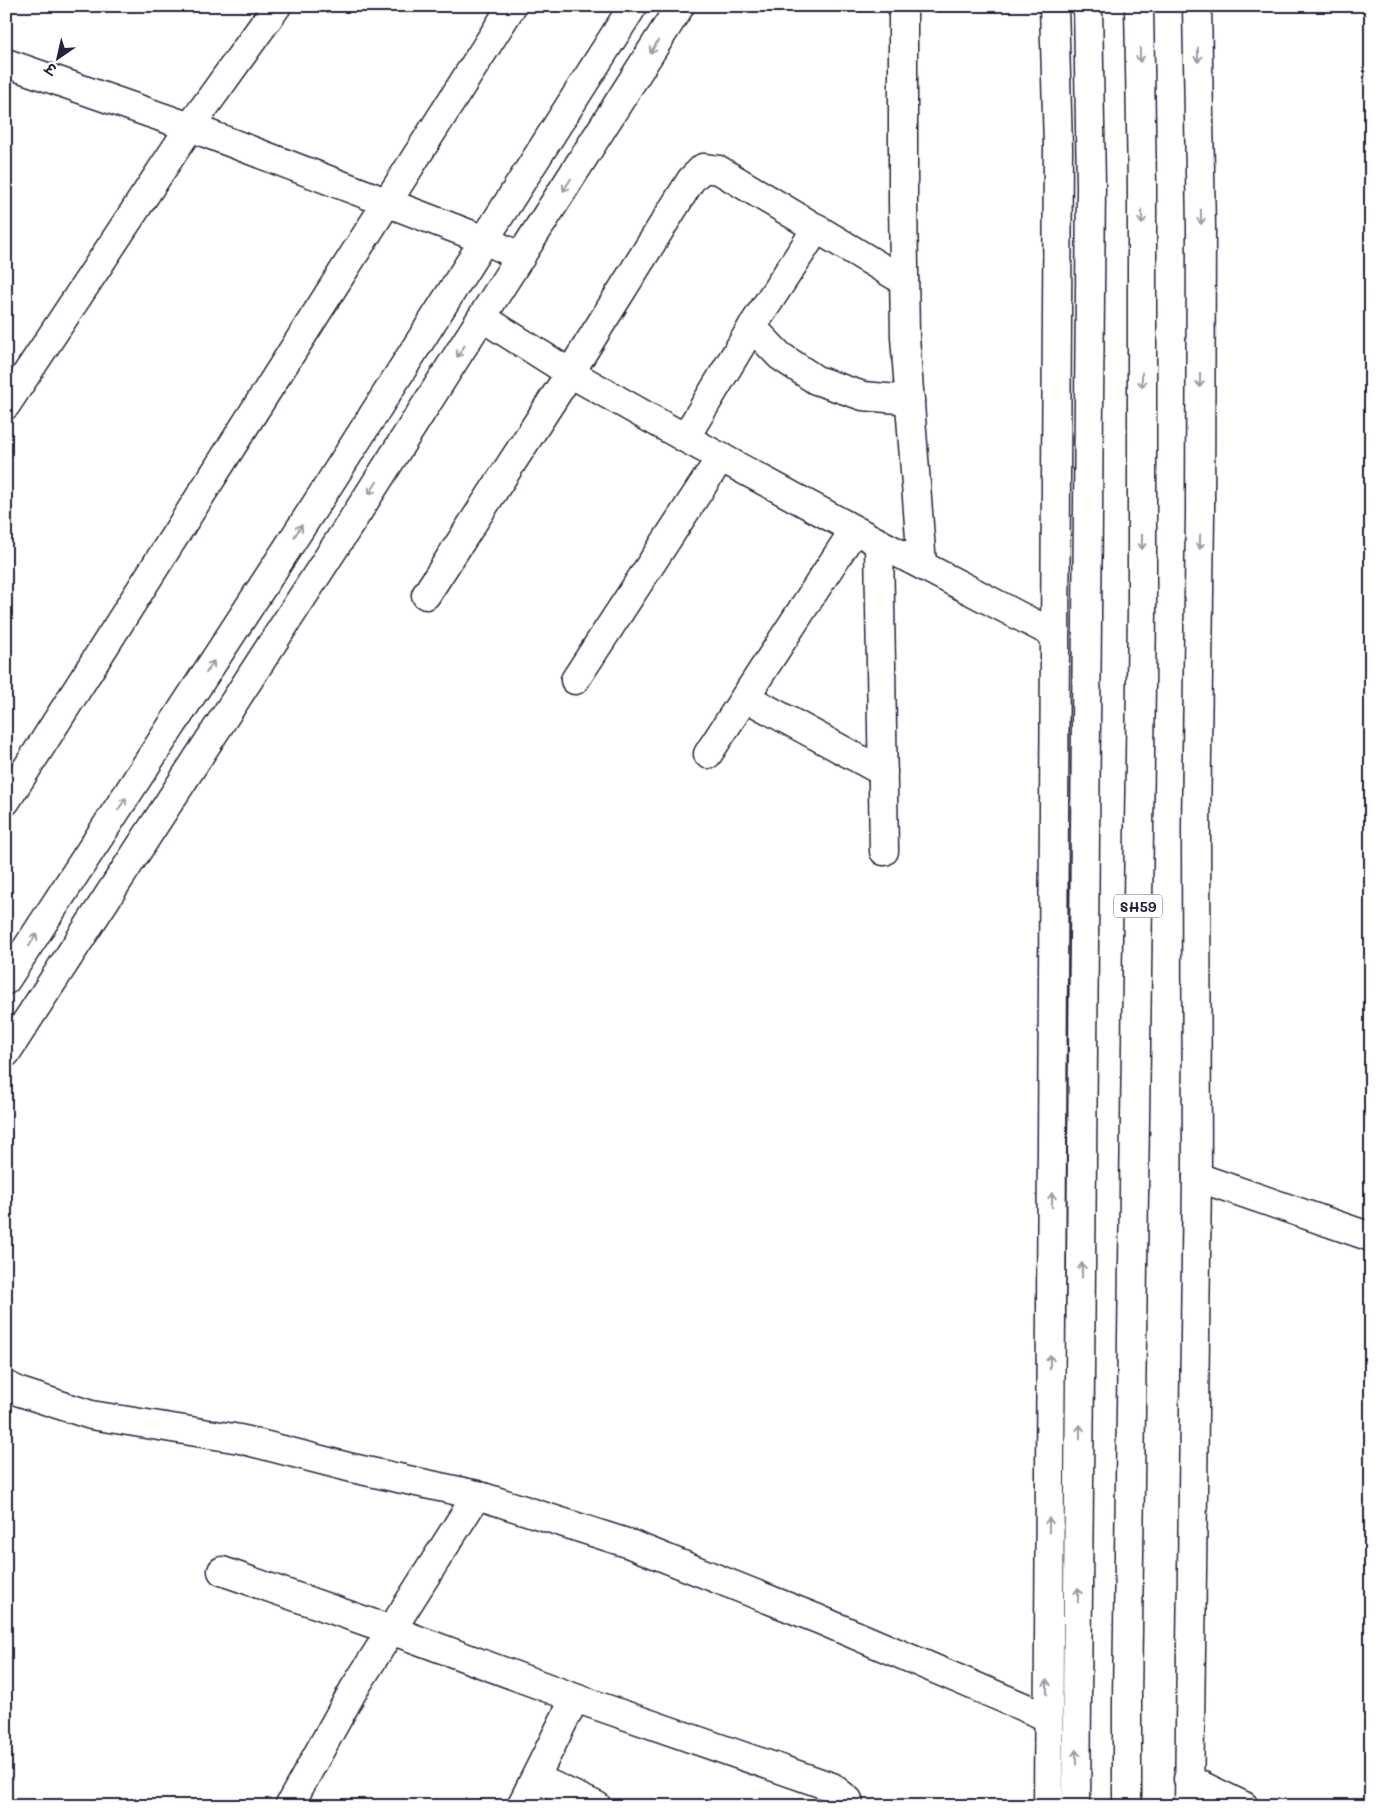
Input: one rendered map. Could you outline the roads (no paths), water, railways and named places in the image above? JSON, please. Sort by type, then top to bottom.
[{"type":"main road","points":[[9,396],[190,127],[277,6]]},
{"type":"main road","points":[[6,801],[512,6]]},
{"type":"main road","points":[[6,980],[326,488],[633,6]]},
{"type":"main road","points":[[6,1053],[482,318],[680,6]]},
{"type":"main road","points":[[1048,1806],[1047,1717],[1058,148],[1054,6]]},
{"type":"main road","points":[[1076,1806],[1091,206],[1088,6]]},
{"type":"main road","name":"SH59","points":[[1128,1806],[1127,1700],[1142,611],[1142,186],[1139,6]]},
{"type":"main road","points":[[1189,1806],[1197,1177],[1196,830],[1200,504],[1201,239],[1197,6]]},
{"type":"main road","points":[[903,10],[905,337],[922,565]]},
{"type":"main road","points":[[6,63],[190,127],[485,240],[520,257]]},
{"type":"main road","points":[[426,595],[570,373],[691,180],[704,168],[719,170],[904,280]]},
{"type":"main road","points":[[685,438],[752,327],[818,228]]},
{"type":"main road","points":[[482,318],[570,373],[685,438],[854,530],[1054,634]]},
{"type":"main road","points":[[752,327],[780,356],[816,380],[863,396],[910,400]]},
{"type":"main road","points":[[575,680],[721,457]]},
{"type":"main road","points":[[708,754],[854,530]]},
{"type":"main road","points":[[879,543],[884,851]]},
{"type":"main road","points":[[746,697],[883,772]]},
{"type":"main road","points":[[1197,1177],[1371,1237]]},
{"type":"main road","points":[[6,1385],[20,1392],[91,1415],[240,1439],[352,1468],[477,1495],[630,1544],[818,1619],[1047,1717]]},
{"type":"main road","points":[[288,1806],[354,1689],[477,1495]]},
{"type":"main road","points":[[222,1571],[391,1630],[575,1698],[832,1787],[848,1800],[850,1806]]},
{"type":"main road","points":[[521,1806],[575,1698]]},
{"type":"main road","points":[[536,1778],[597,1806]]},
{"type":"main road","points":[[1188,1779],[1244,1806]]}]
